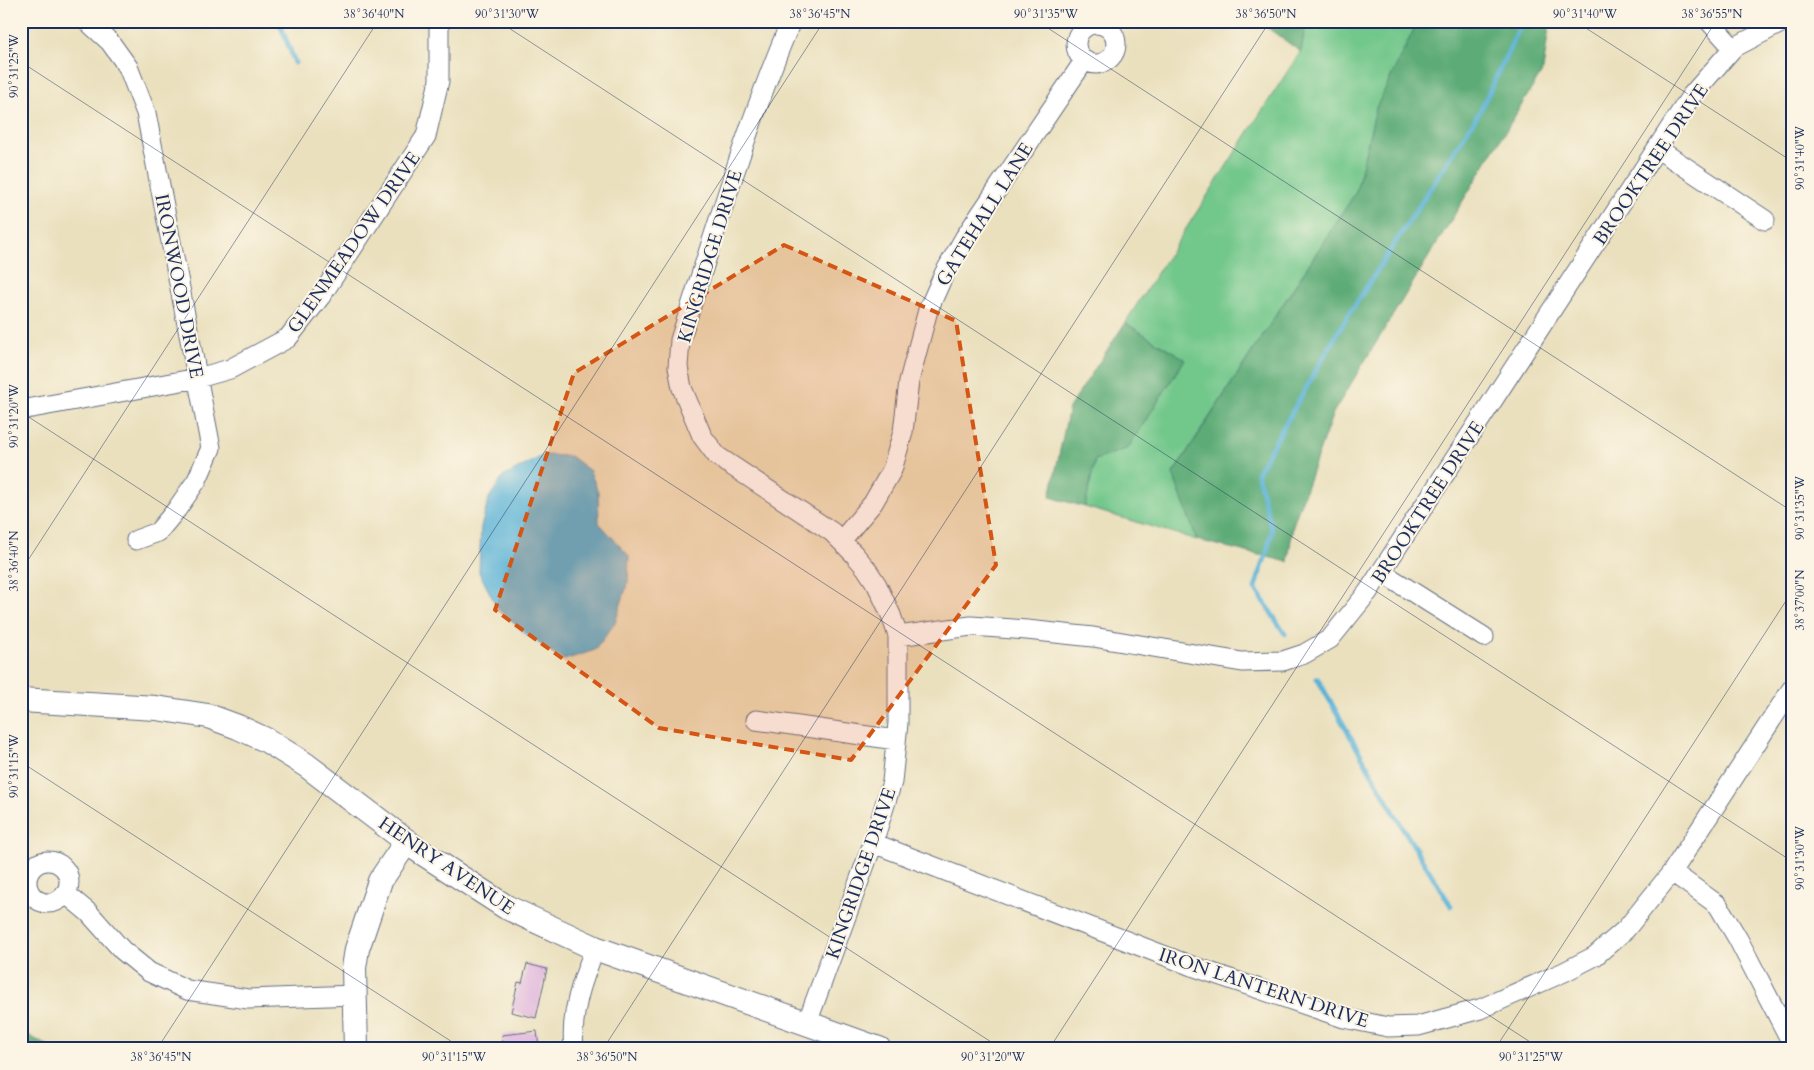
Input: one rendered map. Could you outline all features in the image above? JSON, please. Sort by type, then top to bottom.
[{"type":"street","name":"IRONWOOD DRIVE","points":[[87,21],[110,42],[128,67],[146,113],[211,448],[197,480],[177,509],[158,532],[136,540]]},
{"type":"street","name":"GLENMEADOW DRIVE","points":[[21,410],[198,378],[230,370],[288,338],[321,296],[426,136],[439,81],[440,21]]},
{"type":"street","name":"KINGRIDGE DRIVE","points":[[791,21],[759,99],[680,340],[678,367],[682,388],[690,410],[702,436],[717,456],[832,532],[866,568],[877,585],[891,615],[898,636],[898,723],[892,782],[873,843],[807,1023]]},
{"type":"street","points":[[1709,21],[1733,48]]},
{"type":"street","name":"BROOKTREE DRIVE","points":[[898,636],[971,626],[999,628],[1093,637],[1242,662],[1283,661],[1304,654],[1330,639],[1368,592],[1691,96],[1733,48],[1778,24],[1788,21]]},
{"type":"street","name":"GATEHALL LANE","points":[[841,541],[873,503],[892,470],[903,432],[911,372],[928,310],[944,274],[965,238],[1084,60]]},
{"type":"street","points":[[1658,149],[1765,220]]},
{"type":"street","points":[[1381,572],[1484,637]]},
{"type":"street","name":"IRON LANTERN DRIVE","points":[[873,843],[1189,964],[1344,1018],[1388,1027],[1418,1026],[1480,1009],[1595,956],[1626,929],[1672,872],[1793,687]]},
{"type":"street","name":"HENRY AVENUE","points":[[21,700],[156,708],[208,716],[266,740],[306,765],[407,841],[506,908],[595,948],[878,1049]]},
{"type":"street","points":[[756,720],[896,740]]},
{"type":"street","points":[[356,1049],[354,968],[357,949],[380,881],[407,841]]},
{"type":"street","points":[[1672,872],[1718,905],[1738,939],[1793,1045]]},
{"type":"street","points":[[65,894],[89,913],[122,950],[149,972],[187,990],[248,999],[355,995]]},
{"type":"street","points":[[574,1049],[572,1033],[580,988],[595,948]]},
{"type":"highlighted area","points":[[784,245],[956,321],[996,565],[851,760],[659,728],[495,610],[574,373]]},
{"type":"green space","points":[[1258,21],[1306,21],[1301,52]]},
{"type":"green space","points":[[1306,21],[1418,21],[1376,108],[1356,192],[1173,473],[1197,540],[1085,507],[1095,460],[1128,448],[1185,359],[1125,323],[1300,52]]},
{"type":"green space","points":[[1418,21],[1550,21],[1543,70],[1333,413],[1293,525],[1288,562],[1197,540],[1173,474],[1356,192],[1376,108]]},
{"type":"green space","points":[[1125,323],[1185,359],[1128,448],[1095,460],[1085,507],[1050,497],[1069,408]]},
{"type":"green space","points":[[21,1031],[53,1049],[21,1049]]},
{"type":"water","points":[[544,455],[570,456],[590,471],[598,492],[599,523],[629,556],[628,582],[615,623],[595,650],[564,660],[528,636],[498,609],[479,572],[481,527],[489,498],[503,477]]},
{"type":"building","points":[[527,964],[547,969],[536,1018],[511,1012],[518,982],[522,983]]},
{"type":"building","points":[[537,1031],[539,1049],[504,1049],[502,1035]]},
{"type":"waterway","points":[[279,21],[295,63]]},
{"type":"waterway","points":[[1285,634],[1255,588],[1272,530],[1257,473],[1344,322],[1479,113],[1518,31],[1520,21]]},
{"type":"waterway","points":[[1317,678],[1404,830],[1451,906]]}]
